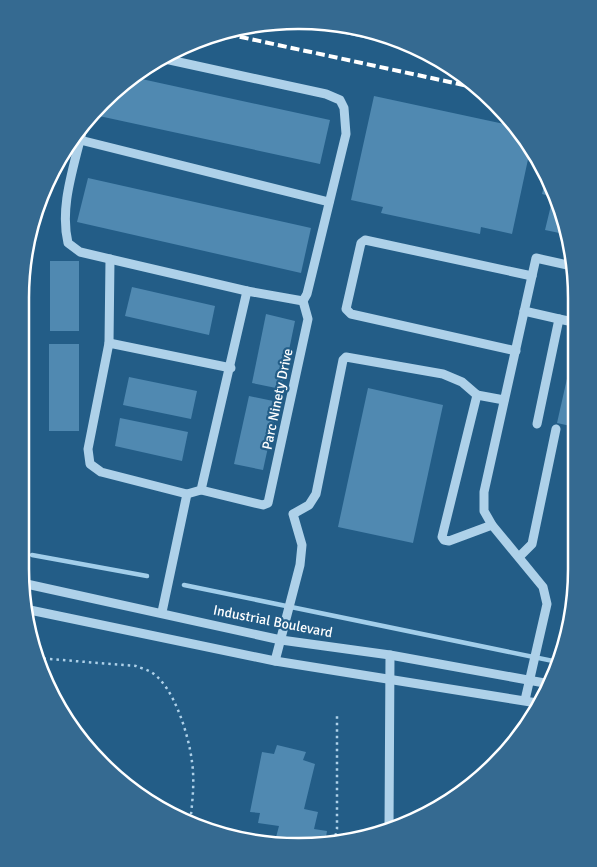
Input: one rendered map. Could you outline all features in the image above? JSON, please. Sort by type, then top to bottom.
[{"type":"street","points":[[172,61],[326,94],[340,100],[344,108],[346,134],[307,294],[303,301],[247,291],[80,252],[68,243],[64,228],[64,209],[80,140],[329,202]]},
{"type":"street","points":[[516,351],[351,314],[346,310],[358,253],[361,243],[366,240],[532,276]]},
{"type":"street","points":[[525,700],[539,645],[546,604],[543,587],[492,525],[484,511],[484,492],[536,258],[566,265]]},
{"type":"street","points":[[110,259],[109,343],[88,449],[90,464],[101,472],[187,494],[201,490],[231,368],[247,291]]},
{"type":"street","name":"Parc Ninety Drive","points":[[201,490],[263,505],[268,503],[308,320],[303,301]]},
{"type":"street","points":[[524,311],[568,321]]},
{"type":"street","points":[[537,424],[560,319]]},
{"type":"street","points":[[109,343],[231,368]]},
{"type":"street","points":[[275,661],[300,565],[302,544],[293,514],[309,505],[316,494],[343,360],[346,357],[443,374],[462,382],[477,395],[504,400]]},
{"type":"street","points":[[477,395],[442,537],[444,540],[449,541],[492,525]]},
{"type":"street","points":[[520,558],[532,544],[556,429]]},
{"type":"street","points":[[162,612],[187,494]]},
{"type":"street","name":"Industrial Boulevard","points":[[29,584],[162,612],[281,640],[390,655],[543,683]]},
{"type":"street","points":[[32,610],[275,661],[533,702]]},
{"type":"street","points":[[389,823],[390,655]]},
{"type":"path","points":[[45,659],[60,662],[95,661],[136,666],[150,672],[158,679],[172,698],[184,730],[192,762],[193,798],[191,816]]},
{"type":"path","points":[[335,836],[337,714]]},
{"type":"building","points":[[142,79],[330,120],[320,164],[100,116]]},
{"type":"building","points":[[374,96],[504,124],[513,134],[528,158],[512,234],[481,227],[480,234],[381,213],[383,207],[351,200]]},
{"type":"building","points":[[88,178],[311,228],[301,273],[77,222]]},
{"type":"building","points":[[544,187],[548,196],[542,194]]},
{"type":"building","points":[[551,204],[560,233],[545,230]]},
{"type":"building","points":[[50,261],[79,261],[79,331],[50,331]]},
{"type":"building","points":[[132,287],[215,306],[209,335],[125,316]]},
{"type":"building","points":[[266,314],[295,321],[281,389],[252,383]]},
{"type":"building","points":[[49,344],[79,344],[79,431],[49,431]]},
{"type":"building","points":[[568,374],[568,425],[557,423]]},
{"type":"building","points":[[129,377],[197,391],[191,419],[123,405]]},
{"type":"building","points":[[368,388],[443,405],[413,543],[338,527]]},
{"type":"building","points":[[249,396],[278,402],[263,470],[234,464]]},
{"type":"building","points":[[120,418],[188,432],[182,461],[115,446]]},
{"type":"building","points":[[277,745],[306,752],[303,760],[315,764],[304,809],[318,812],[314,829],[327,831],[326,837],[276,837],[279,826],[258,823],[260,813],[250,812],[262,752],[274,754]]},
{"type":"waterway","points":[[32,555],[147,576]]},
{"type":"waterway","points":[[184,585],[552,661]]},
{"type":"railway","points":[[237,36],[464,85]]}]
